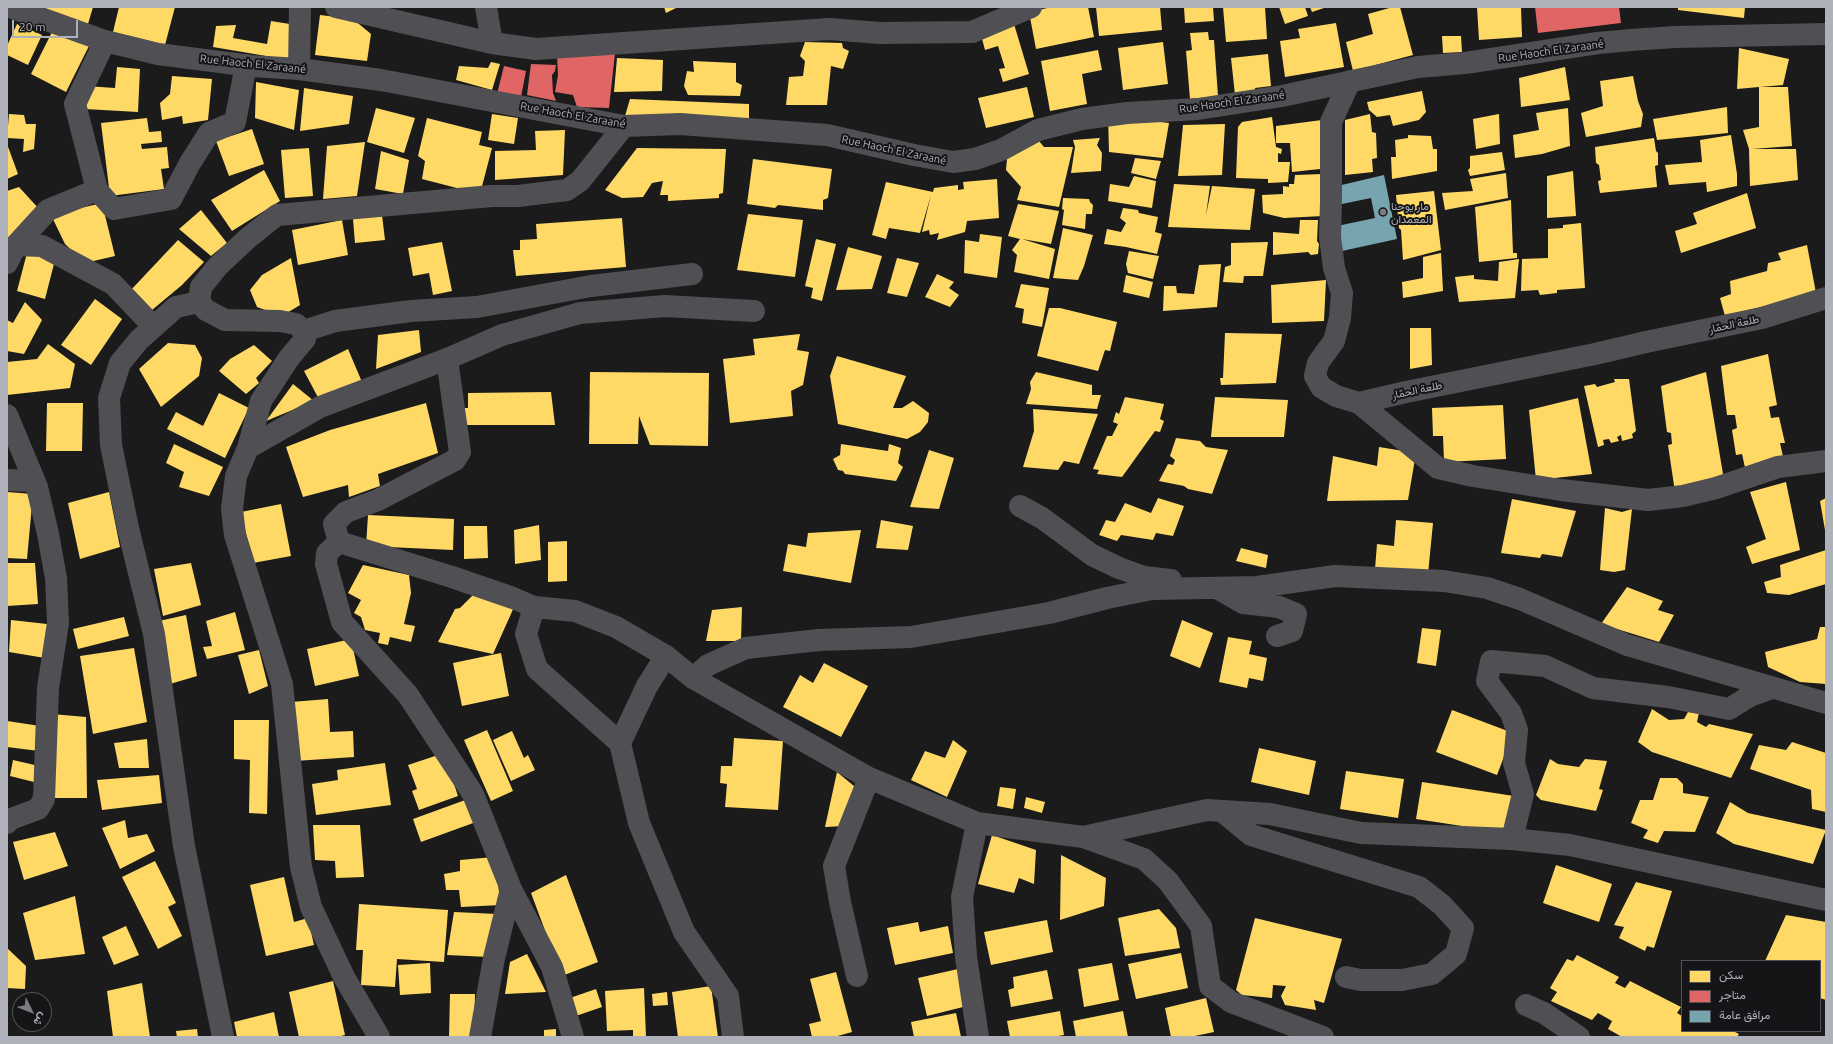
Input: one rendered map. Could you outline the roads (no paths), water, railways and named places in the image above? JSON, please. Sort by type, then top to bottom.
[{"type":"street","name":"Rue Haoch El Zaraané","points":[[10,7],[105,41],[158,54],[246,65],[300,69],[381,80],[624,126],[680,124],[820,135],[953,162],[975,159],[1001,150],[1038,130],[1082,119],[1127,113],[1198,109],[1282,96],[1418,67],[1465,63],[1604,43],[1675,37],[1826,34]]},
{"type":"street","points":[[300,7],[300,69]]},
{"type":"street","points":[[336,7],[492,43],[536,50],[828,28],[880,33],[972,32],[1031,7]]},
{"type":"street","points":[[486,7],[492,43]]},
{"type":"street","points":[[105,41],[75,104],[97,190],[114,208],[171,199],[190,163],[209,132],[235,122],[246,65]]},
{"type":"street","points":[[1350,81],[1330,122],[1332,201],[1330,237],[1334,268],[1342,293],[1340,318],[1334,341],[1318,363],[1315,376],[1321,387],[1336,396],[1359,403],[1438,468],[1473,476],[1561,490],[1648,500],[1683,496],[1716,488],[1778,467],[1826,461]]},
{"type":"street","points":[[379,1037],[356,1001],[322,933],[311,907],[301,867],[282,684],[235,535],[232,509],[236,476],[248,448],[261,401],[289,358],[305,339],[304,331],[296,324],[280,321],[225,320],[206,310],[199,302],[201,287],[218,266],[248,238],[277,215],[492,196],[518,196],[567,190],[580,181],[624,126]]},
{"type":"street","points":[[11,254],[48,210],[97,190]]},
{"type":"street","points":[[11,254],[42,246],[113,284],[154,327]]},
{"type":"street","points":[[304,331],[335,321],[411,311],[478,307],[591,286],[692,274]]},
{"type":"street","name":"طلعة الحمّار","points":[[1359,403],[1762,318],[1826,298]]},
{"type":"street","points":[[199,302],[176,307],[139,340],[120,363],[109,398],[111,445],[128,528],[154,634],[184,846],[223,1037]]},
{"type":"street","points":[[248,448],[320,407],[447,359],[502,335],[580,313],[665,306],[754,311]]},
{"type":"street","points":[[339,542],[334,524],[346,512],[378,500],[455,460],[460,452],[447,359]]},
{"type":"street","points":[[7,415],[34,481],[48,534],[56,578],[58,623],[48,688],[44,799],[38,808],[11,819],[7,823]]},
{"type":"street","points":[[7,480],[34,481]]},
{"type":"street","points":[[1020,506],[1042,518],[1099,558],[1119,568],[1144,577],[1174,581],[1183,589]]},
{"type":"street","points":[[339,542],[452,577],[513,598],[534,608],[575,611],[616,627],[666,656],[693,678],[869,778],[976,823],[1083,837],[1144,859],[1168,881],[1201,926],[1210,986],[1231,1002],[1322,1037]]},
{"type":"street","points":[[339,542],[327,553],[326,564],[342,622],[408,695],[473,794],[511,889],[552,967],[573,1037]]},
{"type":"street","points":[[693,678],[708,665],[746,648],[820,640],[911,637],[1049,613],[1107,598],[1144,591],[1257,587],[1335,576],[1444,581],[1487,588],[1520,599],[1627,645],[1801,697],[1826,703]]},
{"type":"street","points":[[1217,588],[1243,603],[1279,607],[1296,614],[1292,631],[1277,636]]},
{"type":"street","points":[[534,608],[526,634],[538,669],[620,743],[639,823],[684,932],[728,996],[733,1037]]},
{"type":"street","points":[[620,743],[647,686],[666,656]]},
{"type":"street","points":[[1512,838],[1523,794],[1514,763],[1517,730],[1511,713],[1487,681],[1491,662],[1545,666],[1593,688],[1668,696],[1729,709],[1750,696],[1772,688]]},
{"type":"street","points":[[1801,697],[1826,717]]},
{"type":"street","points":[[857,976],[840,902],[834,866],[869,778]]},
{"type":"street","points":[[1083,837],[1207,810],[1270,814],[1361,833],[1512,838],[1570,845],[1826,900]]},
{"type":"street","points":[[1222,812],[1251,835],[1418,887],[1442,905],[1463,928],[1456,954],[1432,974],[1402,980],[1361,980],[1346,976]]},
{"type":"street","points":[[976,823],[962,897],[966,958],[978,1037]]},
{"type":"street","points":[[480,1037],[494,958],[511,889]]},
{"type":"street","points":[[1526,1005],[1544,1013],[1579,1037]]},
{"type":"place","name":"مار يوحنا المعمدان","points":[[1383,212]]}]
